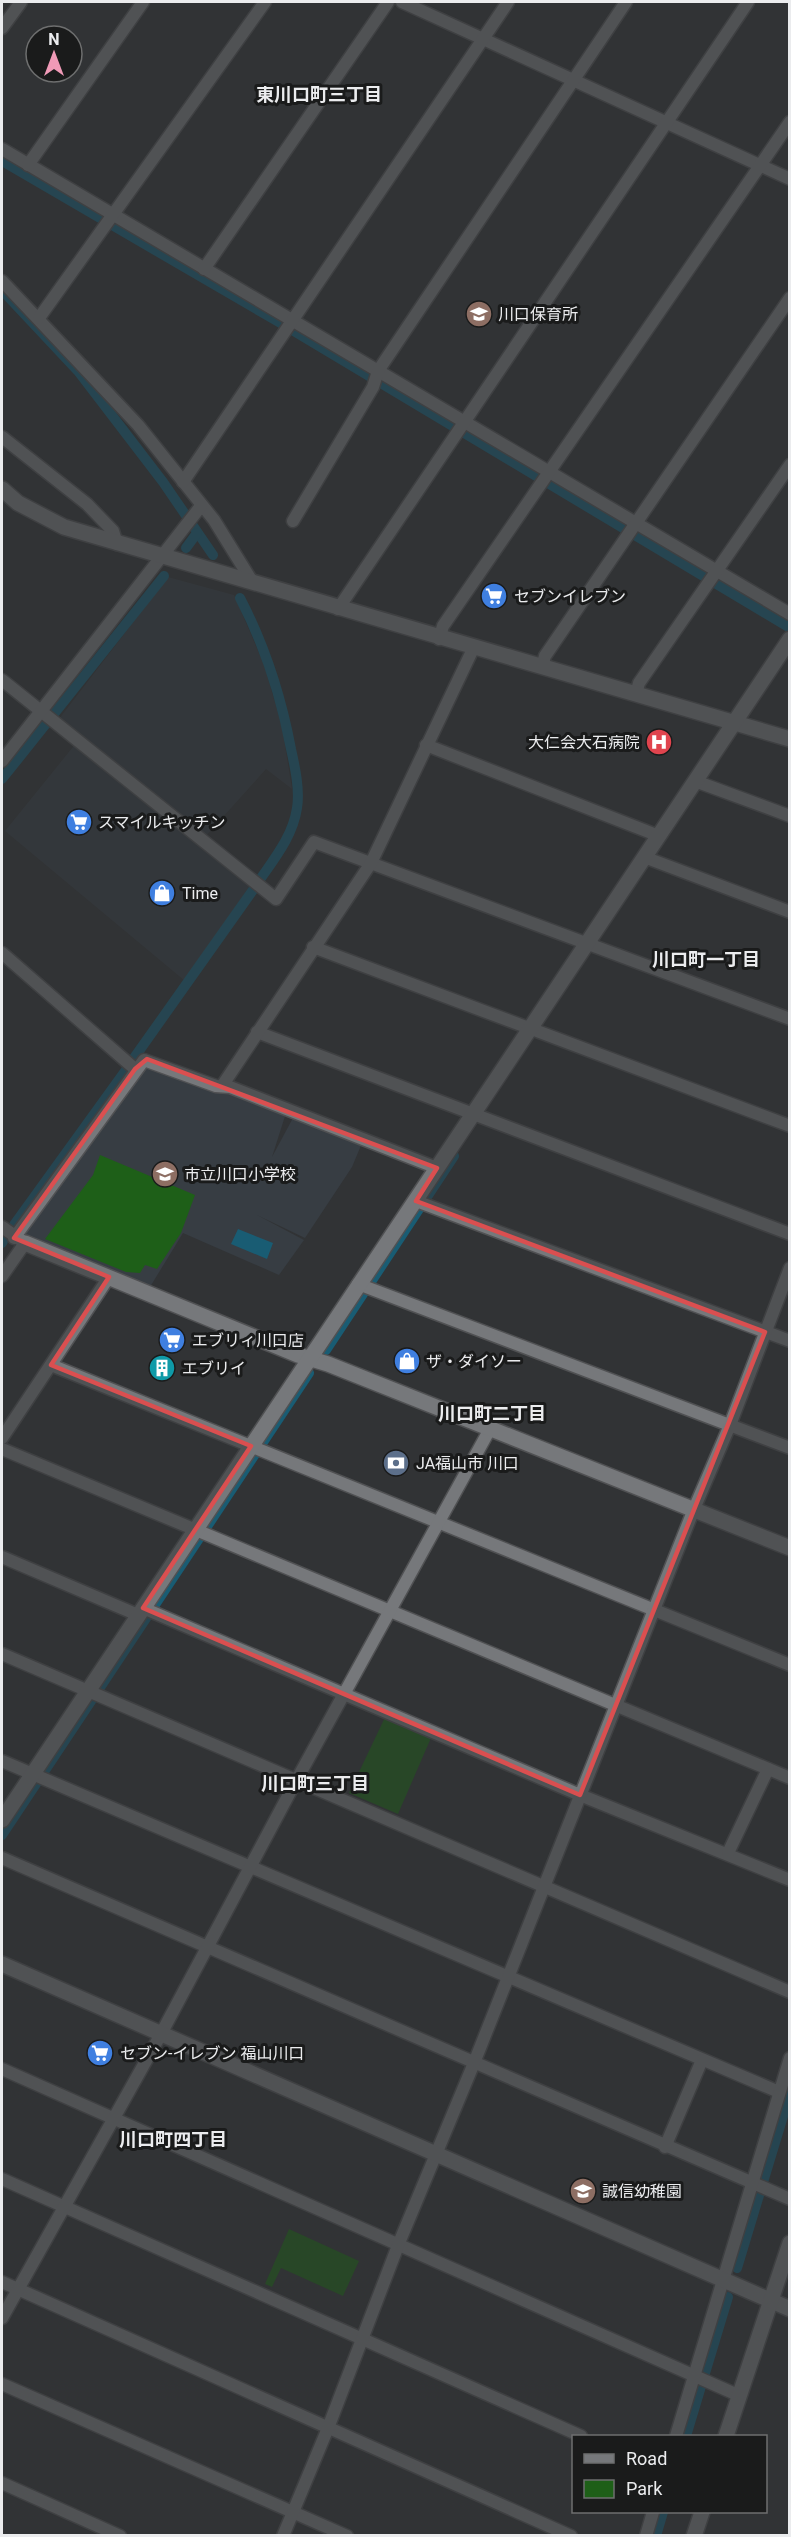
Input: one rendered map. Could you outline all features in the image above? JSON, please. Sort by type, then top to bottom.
[{"type":"street","points":[[2,28],[21,2]]},
{"type":"street","points":[[28,165],[143,2]]},
{"type":"street","points":[[39,318],[265,2]]},
{"type":"street","points":[[204,268],[388,2]]},
{"type":"street","points":[[402,2],[789,179]]},
{"type":"street","points":[[183,482],[508,2]]},
{"type":"street","points":[[293,521],[376,378],[626,2]]},
{"type":"street","points":[[338,609],[459,426],[748,2]]},
{"type":"street","points":[[439,639],[444,626],[789,122]]},
{"type":"street","points":[[2,149],[109,220],[204,268],[288,326],[376,378],[714,577],[789,614]]},
{"type":"street","points":[[2,281],[138,425],[214,520],[253,583]]},
{"type":"street","points":[[542,668],[545,656],[789,298]]},
{"type":"street","points":[[2,437],[87,504],[113,531],[117,544]]},
{"type":"street","points":[[636,694],[639,683],[789,465]]},
{"type":"street","points":[[2,489],[18,503],[64,527],[160,558],[253,583],[789,740]]},
{"type":"street","points":[[2,761],[45,716],[160,558],[201,506]]},
{"type":"street","points":[[2,1820],[789,639]]},
{"type":"street","points":[[222,1086],[371,863],[473,649]]},
{"type":"street","points":[[2,680],[276,899],[314,842],[789,1019]]},
{"type":"street","points":[[426,745],[659,836]]},
{"type":"street","points":[[695,780],[789,816]]},
{"type":"street","points":[[644,857],[789,912]]},
{"type":"street","points":[[313,948],[789,1126]]},
{"type":"street","points":[[2,953],[135,1069]]},
{"type":"street","points":[[257,1032],[789,1234]]},
{"type":"street","points":[[2,1276],[19,1241],[135,1069],[147,1059],[437,1168]]},
{"type":"street","points":[[416,1201],[789,1341]]},
{"type":"street","points":[[2,1227],[19,1241],[789,1548]]},
{"type":"street","points":[[283,2535],[328,2428],[399,2243],[474,2063],[694,1509],[730,1425],[789,1268]]},
{"type":"street","points":[[2,1438],[109,1277]]},
{"type":"street","points":[[358,1284],[789,1448]]},
{"type":"street","points":[[51,1365],[789,1665]]},
{"type":"street","points":[[2,2318],[161,2034],[296,1781],[490,1429]]},
{"type":"street","points":[[2,1449],[389,1613],[789,1778]]},
{"type":"street","points":[[2,1557],[343,1695],[580,1795],[729,1853],[789,1880]]},
{"type":"street","points":[[2,1654],[789,1992]]},
{"type":"street","points":[[2,1761],[779,2092]]},
{"type":"street","points":[[729,1853],[768,1769]]},
{"type":"street","points":[[2,1858],[789,2199]]},
{"type":"street","points":[[2,1964],[789,2308]]},
{"type":"street","points":[[676,2435],[789,2058]]},
{"type":"street","points":[[665,2147],[702,2060]]},
{"type":"street","points":[[2,2069],[740,2396]]},
{"type":"street","points":[[2,2179],[579,2435]]},
{"type":"street","points":[[726,2435],[789,2243]]},
{"type":"street","points":[[2,2282],[571,2535]]},
{"type":"street","points":[[2,2384],[347,2535]]},
{"type":"street","points":[[2,2483],[120,2535]]},
{"type":"street","points":[[646,2535],[652,2513]]},
{"type":"street","points":[[696,2535],[702,2513]]},
{"type":"highlighted area","points":[[147,1059],[437,1168],[416,1201],[765,1332],[580,1795],[143,1608],[251,1446],[51,1365],[109,1277],[14,1238],[135,1069]]},
{"type":"shaded area","points":[[168,577],[234,595],[264,665],[282,727],[292,789],[266,769],[205,837],[255,878],[185,981],[5,831],[81,737],[59,719]]},
{"type":"shaded area","name":"市立川口小学校","points":[[146,1065],[286,1113],[272,1157],[294,1116],[362,1143],[352,1167],[305,1238],[257,1215],[304,1240],[279,1275],[183,1233],[150,1287],[27,1236],[27,1231]]},
{"type":"green space","points":[[100,1155],[195,1195],[181,1233],[157,1269],[145,1265],[140,1273],[126,1272],[45,1239],[93,1175]]},
{"type":"green space","points":[[388,1711],[434,1731],[398,1814],[349,1793]]},
{"type":"green space","points":[[289,2229],[359,2261],[343,2296],[281,2268],[272,2287],[265,2284]]},
{"type":"water","points":[[238,1229],[273,1243],[267,1259],[231,1244]]},
{"type":"waterway","points":[[2,161],[277,321],[790,628]]},
{"type":"waterway","points":[[2,290],[78,371],[163,482],[213,555]]},
{"type":"waterway","points":[[186,548],[197,533]]},
{"type":"waterway","points":[[2,779],[164,576]]},
{"type":"waterway","points":[[240,598],[257,634],[277,691],[287,729],[297,786],[298,801],[295,818],[282,847],[259,881]]},
{"type":"waterway","points":[[134,1058],[253,890]]},
{"type":"waterway","points":[[14,1225],[126,1070]]},
{"type":"waterway","points":[[326,1350],[454,1156]]},
{"type":"waterway","points":[[2,1835],[309,1373]]},
{"type":"waterway","points":[[737,2268],[790,2093]]},
{"type":"waterway","points":[[686,2435],[728,2297]]},
{"type":"waterway","points":[[656,2536],[663,2513]]},
{"type":"place","name":"川口保育所","points":[[479,314]]},
{"type":"place","name":"セブンイレブン","points":[[494,596]]},
{"type":"place","name":"大仁会大石病院","points":[[659,742]]},
{"type":"place","name":"スマイルキッチン","points":[[79,822]]},
{"type":"place","name":"Time","points":[[162,893]]},
{"type":"place","name":"市立川口小学校","points":[[165,1174]]},
{"type":"place","name":"エブリィ川口店","points":[[172,1340]]},
{"type":"place","name":"ザ・ダイソー","points":[[407,1361]]},
{"type":"place","name":"エブリイ","points":[[162,1368]]},
{"type":"place","name":"JA福山市 川口","points":[[396,1463]]},
{"type":"place","name":"セブン-イレブン 福山川口","points":[[100,2053]]},
{"type":"place","name":"誠信幼稚園","points":[[583,2191]]},
{"type":"district","name":"東川口町三丁目","points":[[319,95]]},
{"type":"district","name":"川口町一丁目","points":[[706,960]]},
{"type":"district","name":"川口町二丁目","points":[[492,1414]]},
{"type":"district","name":"川口町三丁目","points":[[315,1784]]},
{"type":"district","name":"川口町四丁目","points":[[173,2140]]}]
